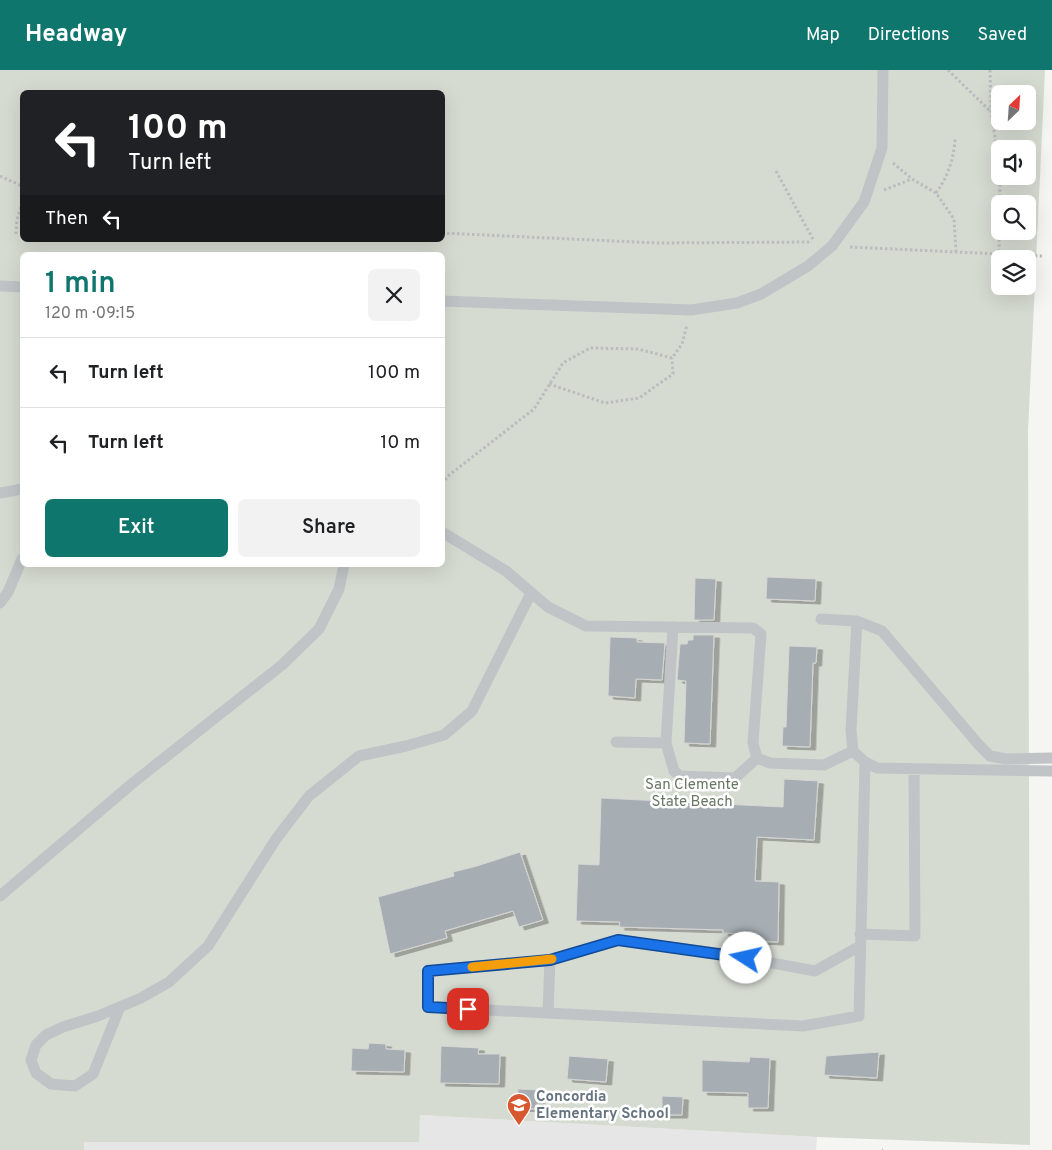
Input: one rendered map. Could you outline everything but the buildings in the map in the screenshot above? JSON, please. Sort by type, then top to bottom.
[{"type":"lane","points":[[445,301],[691,310],[737,303],[761,294],[808,266],[832,246],[864,202],[882,148],[884,70]]},
{"type":"lane","points":[[0,286],[20,287]]},
{"type":"lane","points":[[0,493],[20,489]]},
{"type":"lane","points":[[445,534],[506,571],[548,607],[586,626],[753,628],[761,634],[753,743],[757,758]]},
{"type":"lane","points":[[0,604],[8,592],[20,564]]},
{"type":"lane","points":[[0,896],[134,782],[282,665],[318,628],[339,589],[344,567]]},
{"type":"lane","points":[[120,1006],[93,1074],[74,1086],[51,1084],[36,1072],[30,1060],[36,1045],[46,1035],[63,1026],[98,1016],[120,1006],[141,998],[169,982],[208,946],[276,839],[309,796],[359,756],[406,746],[444,734],[472,711],[531,593]]},
{"type":"lane","points":[[821,619],[857,621],[882,630],[978,745],[990,756],[1006,759],[1052,758]]},
{"type":"lane","points":[[857,621],[851,730],[853,751],[865,762],[877,768],[1052,771]]},
{"type":"lane","points":[[673,627],[666,743],[674,771],[680,776],[735,778],[757,758]]},
{"type":"lane","points":[[616,742],[666,743]]},
{"type":"lane","points":[[757,758],[770,763],[824,765],[853,751]]},
{"type":"lane","points":[[865,762],[860,940],[859,1016],[803,1026],[428,1007],[428,971],[550,960],[618,940],[729,955],[815,971],[860,940],[915,936],[914,769]]},
{"type":"lane","points":[[548,1012],[550,960]]},
{"type":"path","points":[[948,70],[990,112]]},
{"type":"path","points":[[990,70],[990,112],[1000,168],[999,250]]},
{"type":"path","points":[[936,193],[942,184],[954,155],[955,139]]},
{"type":"path","points":[[880,152],[912,179],[936,193],[954,219],[956,252]]},
{"type":"path","points":[[776,171],[814,242]]},
{"type":"path","points":[[0,176],[20,185]]},
{"type":"path","points":[[866,194],[884,190],[912,179]]},
{"type":"path","points":[[16,234],[20,210]]},
{"type":"path","points":[[445,233],[657,243],[814,242],[832,246],[991,254]]},
{"type":"path","points":[[1036,256],[1042,256]]},
{"type":"path","points":[[550,384],[605,403],[639,398],[673,374],[672,358],[682,344],[691,310]]},
{"type":"path","points":[[445,480],[534,409],[563,363],[590,348],[638,349],[672,358]]},
{"type":"shaded area","name":"Concordia Elementary School","points":[[420,1115],[817,1137],[816,1150],[84,1150],[84,1142],[418,1142]]},
{"type":"green space","name":"San Clemente State Beach","points":[[0,70],[1045,70],[1036,261],[1036,250],[991,250],[991,295],[1034,295],[1028,431],[1030,1145],[817,1137],[420,1115],[419,1142],[84,1142],[84,1150],[0,1150]]},
{"type":"slow traffic","points":[[472,967],[552,959]]},
{"type":"place","name":"Concordia Elementary School","points":[[519,1126]]},
{"type":"route","points":[[468,1009],[428,1007],[428,971],[550,960],[618,940],[746,958]]}]
